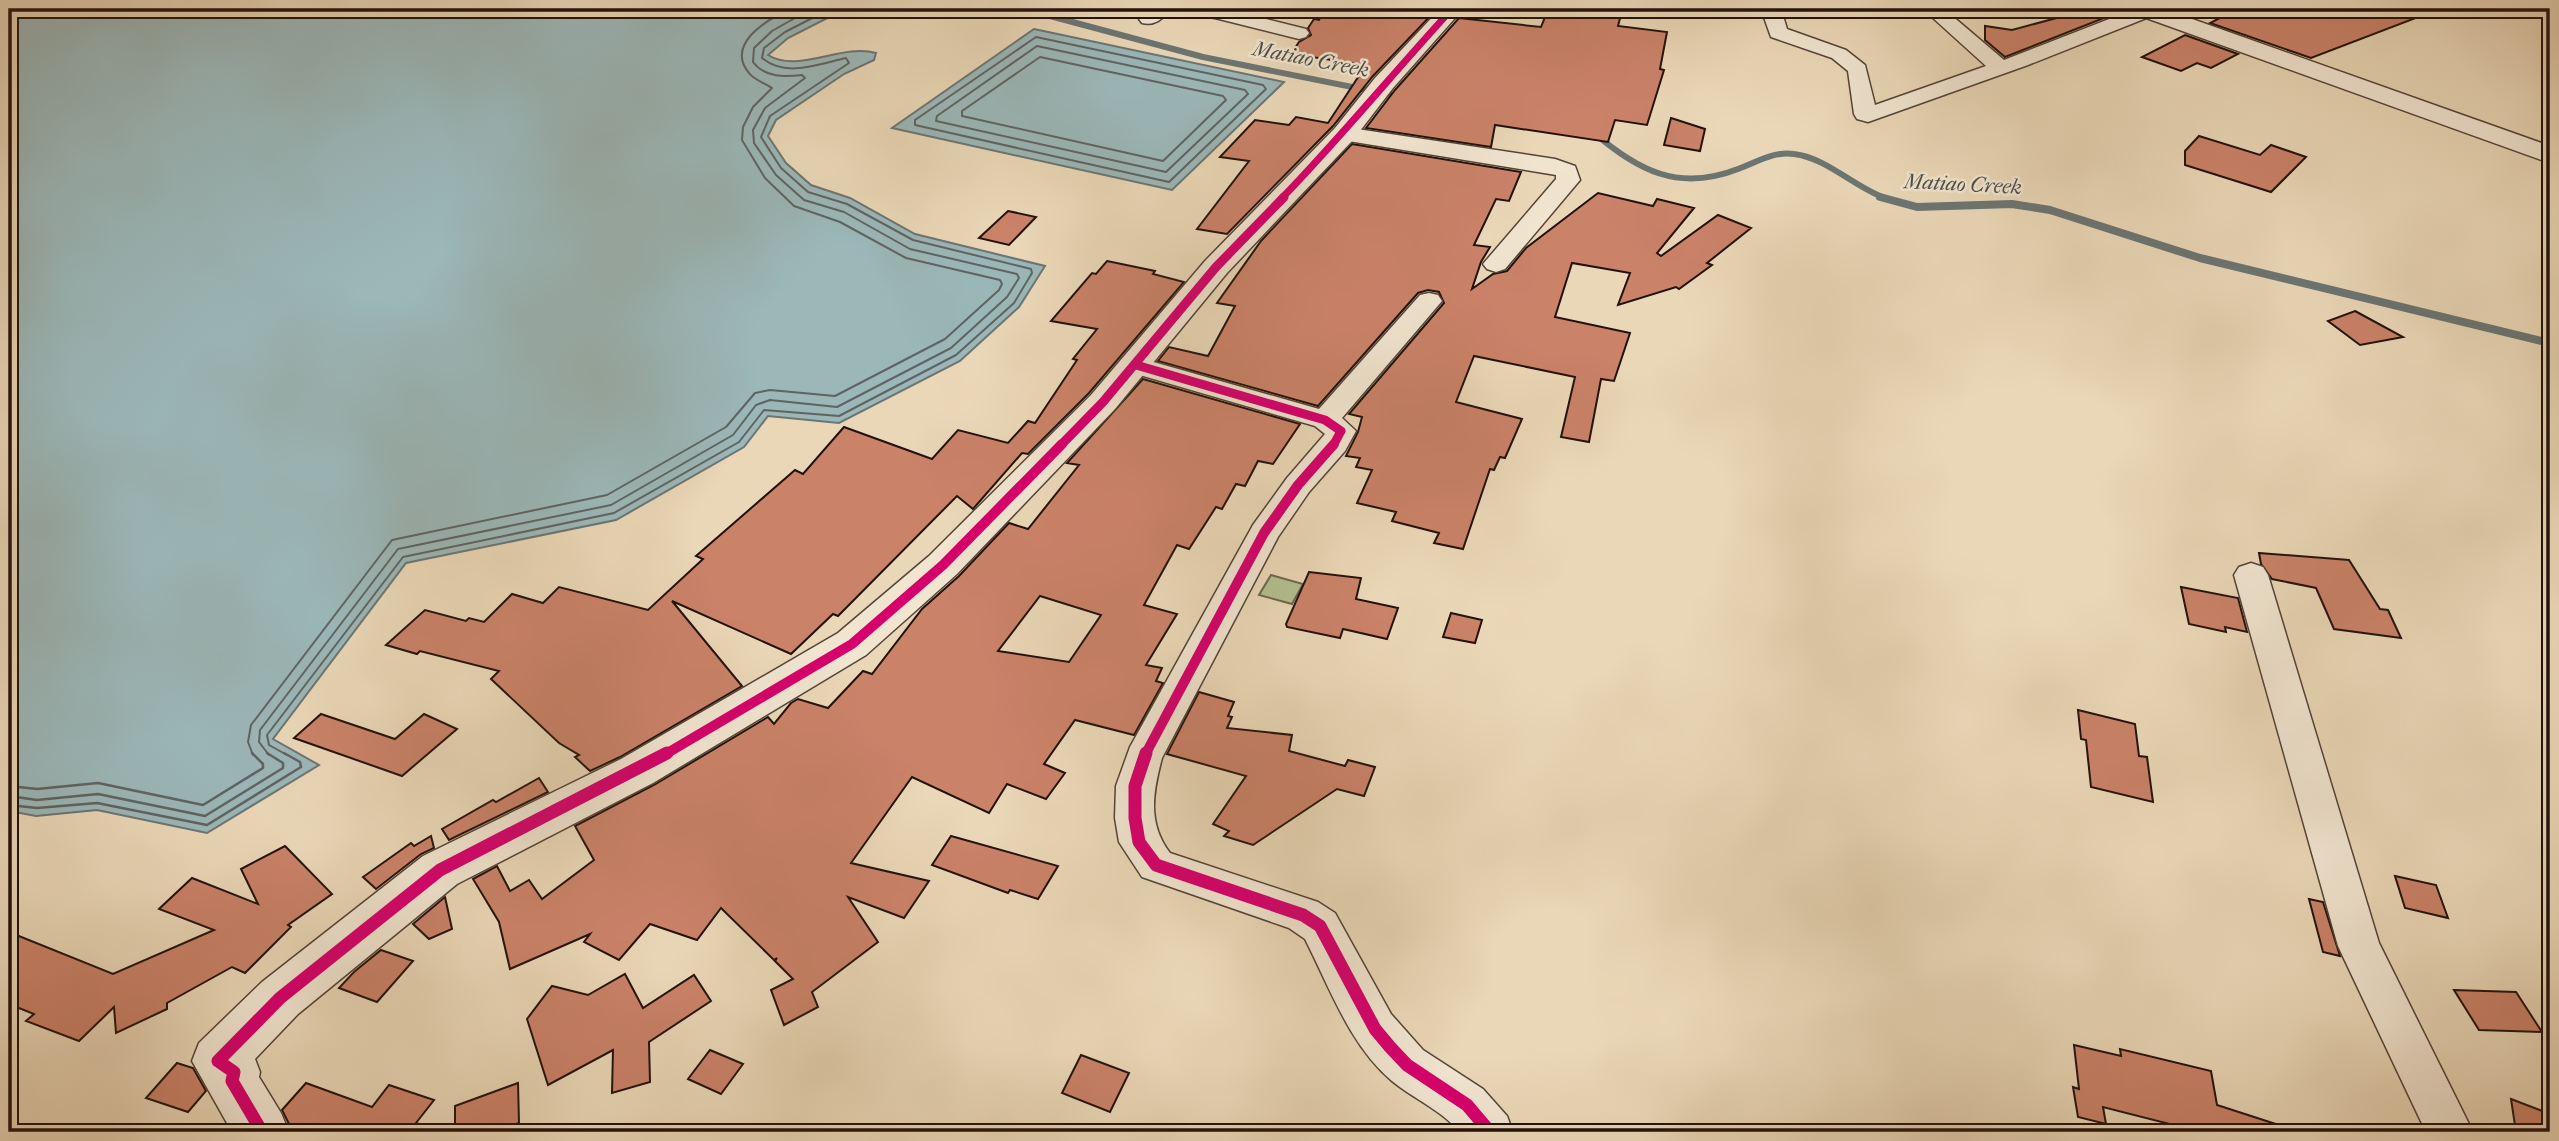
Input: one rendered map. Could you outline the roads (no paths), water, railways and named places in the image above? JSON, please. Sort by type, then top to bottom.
[{"type":"street","points":[[1188,9],[1215,12],[1299,33]]},
{"type":"street","points":[[262,1132],[232,1081],[234,1072],[218,1061],[280,998],[440,870],[637,771],[852,644],[943,565],[1136,365],[1216,267],[1452,9]]},
{"type":"street","points":[[1771,9],[1777,33],[1839,54],[1858,69],[1866,115],[2001,68],[2145,10],[2550,155]]},
{"type":"street","points":[[1933,9],[2001,68]]},
{"type":"street","points":[[1363,109],[1567,171],[1568,180],[1496,264]]},
{"type":"street","points":[[1325,420],[1429,300]]},
{"type":"street","points":[[1136,365],[1325,420],[1341,430],[1334,444],[1298,485],[1264,533],[1143,758],[1135,786],[1135,818],[1139,842],[1156,864],[1303,915],[1320,926],[1375,1029],[1407,1065],[1467,1105],[1490,1132]]},
{"type":"street","points":[[2252,575],[2359,946],[2449,1132]]},
{"type":"water","points":[[9,9],[845,9],[788,38],[768,55],[793,61],[849,52],[876,53],[874,60],[844,74],[776,120],[768,136],[786,163],[811,185],[850,198],[915,234],[1045,266],[1019,307],[960,361],[839,423],[768,416],[744,447],[616,520],[406,563],[273,739],[319,765],[207,833],[97,810],[36,816],[9,811]]},
{"type":"water","points":[[1034,29],[1284,82],[1172,190],[892,128]]},
{"type":"waterway","name":"Matiao Creek","points":[[1024,9],[1203,57],[1402,97]]},
{"type":"waterway","name":"Matiao Creek","points":[[1593,132],[1626,157],[1660,174],[1678,178],[1717,176],[1787,153],[1818,161],[1885,198]]},
{"type":"waterway","name":"Matiao Creek","points":[[1880,197],[1917,207],[2012,204],[2050,210],[2200,258],[2550,343]]}]
